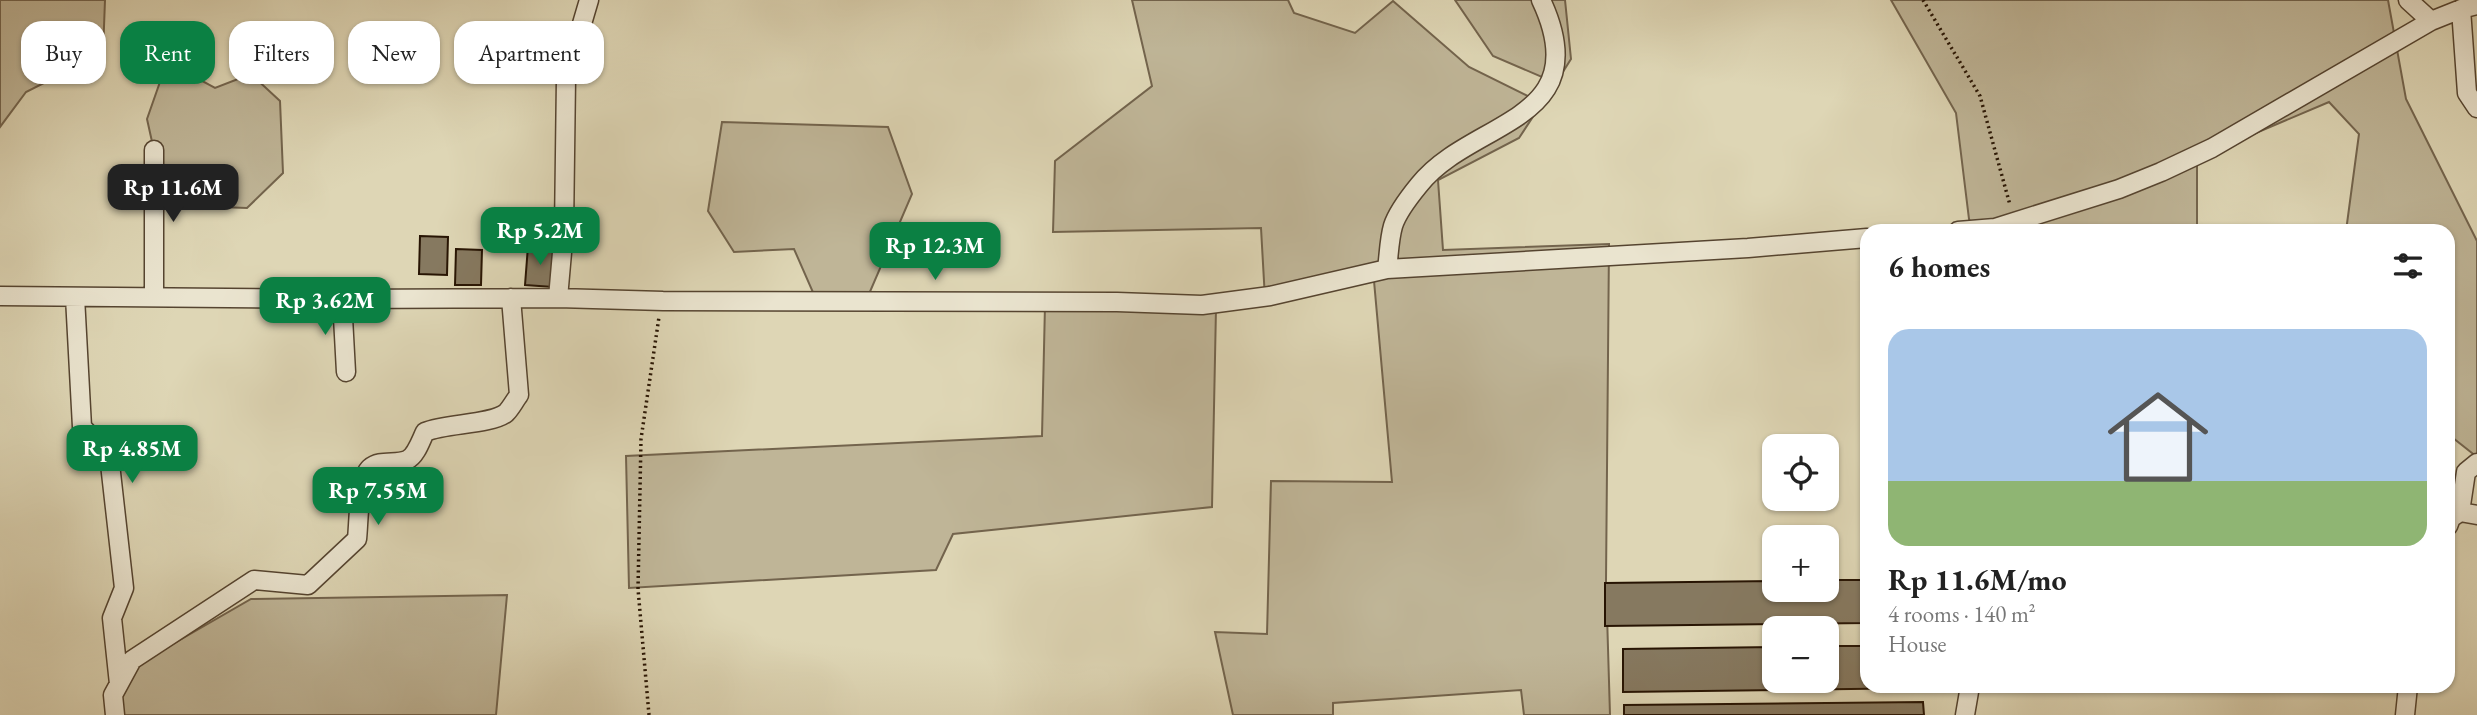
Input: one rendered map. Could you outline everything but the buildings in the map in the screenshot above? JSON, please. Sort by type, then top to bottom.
[{"type":"street","points":[[558,298],[564,230],[566,78],[589,0]]},
{"type":"street","points":[[1387,269],[1394,224],[1420,184],[1445,161],[1519,117],[1547,88],[1556,61],[1550,20],[1541,0]]},
{"type":"street","points":[[2408,0],[2431,21]]},
{"type":"street","points":[[2010,224],[2119,189],[2212,148],[2431,21],[2469,7],[2467,93],[2477,108]]},
{"type":"street","points":[[154,150],[154,297]]},
{"type":"street","points":[[0,296],[1117,302],[1202,305],[1270,296],[1387,269],[1748,248],[1860,239]]},
{"type":"street","points":[[75,297],[82,427],[109,455],[124,588],[112,618],[119,684]]},
{"type":"street","points":[[115,715],[113,695],[132,660],[254,580],[308,585],[357,539],[362,481],[368,469],[376,464],[408,460],[425,432],[434,428],[493,418],[506,413],[519,395],[512,298]]},
{"type":"street","points":[[342,299],[346,372]]},
{"type":"street","points":[[2469,513],[2466,472],[2477,463]]},
{"type":"street","points":[[1965,715],[1969,693]]},
{"type":"street","points":[[2405,715],[2407,693]]},
{"type":"path","points":[[1923,0],[1980,96],[2015,222]]},
{"type":"path","points":[[649,715],[638,589],[641,439],[663,301]]},
{"type":"shaded area","points":[[0,0],[105,0],[104,21],[21,21],[21,84],[42,84],[26,92],[0,127]]},
{"type":"shaded area","points":[[1132,0],[1288,0],[1294,13],[1355,33],[1393,1],[1469,67],[1542,103],[1519,138],[1438,180],[1443,250],[1609,244],[1606,581],[1610,715],[1524,715],[1521,690],[1333,703],[1333,715],[1233,715],[1215,632],[1267,634],[1271,481],[1392,482],[1374,281],[1265,299],[1261,228],[1053,232],[1055,161],[1152,86]]},
{"type":"shaded area","points":[[1455,0],[1565,0],[1571,59],[1556,83],[1493,56]]},
{"type":"shaded area","points":[[1891,0],[2388,0],[2406,99],[2477,241],[2477,457],[2455,440],[2455,224],[2347,224],[2359,134],[2329,102],[2197,158],[2197,224],[1971,224],[1956,113]]},
{"type":"shaded area","points":[[229,83],[262,84],[280,101],[283,173],[247,208],[166,205],[147,119],[159,84],[208,84],[215,88]]},
{"type":"shaded area","points":[[722,122],[888,127],[912,194],[869,294],[815,297],[794,249],[734,252],[708,211]]},
{"type":"shaded area","points":[[1045,305],[1216,308],[1212,507],[953,534],[936,570],[629,588],[626,456],[1042,436]]},
{"type":"shaded area","points":[[507,595],[496,715],[117,715],[119,675],[251,599]]}]
